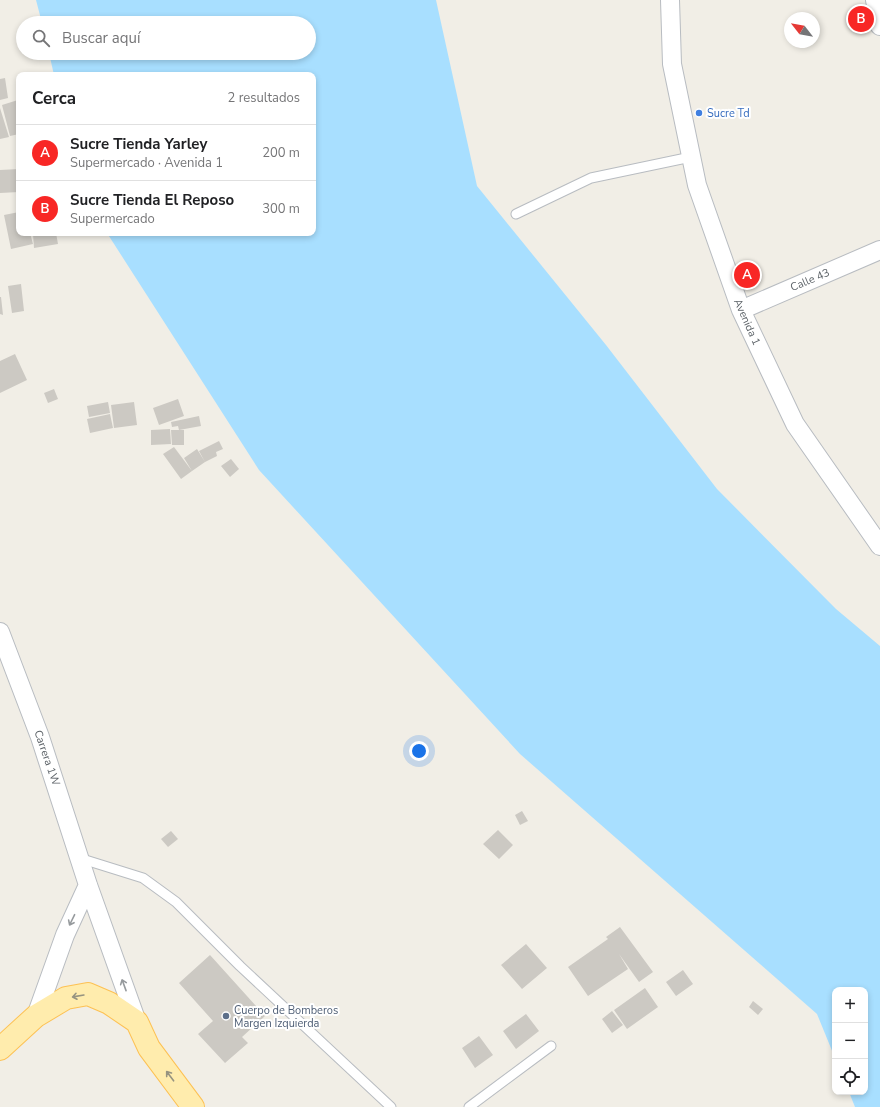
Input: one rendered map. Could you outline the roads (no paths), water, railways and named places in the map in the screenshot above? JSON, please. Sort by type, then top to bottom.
[{"type":"main road","points":[[0,1049],[36,1016],[66,998],[88,994],[109,1003],[137,1022],[149,1048],[193,1107]]},
{"type":"street","name":"Avenida 1","points":[[670,0],[672,64],[697,185],[741,310],[795,424],[880,546]]},
{"type":"street","points":[[874,0],[880,26]]},
{"type":"street","name":"Calle 43","points":[[741,310],[880,250]]},
{"type":"street","name":"Carrera 1W","points":[[0,632],[40,737],[88,885],[137,1022]]},
{"type":"street","points":[[36,1016],[65,934],[88,885]]},
{"type":"lane","points":[[516,214],[591,178],[691,157]]},
{"type":"lane","points":[[80,858],[143,878],[176,902],[240,966],[391,1107]]},
{"type":"lane","points":[[469,1107],[551,1046]]},
{"type":"water","points":[[36,0],[436,0],[477,186],[606,345],[717,489],[836,609],[880,646],[880,1107],[855,1107],[850,1095],[868,1095],[868,987],[832,987],[832,1051],[817,1014],[520,754],[259,470],[109,236],[316,236],[316,72],[53,72],[51,60],[316,60],[316,16],[40,16]]},
{"type":"place","name":"Sucre Tienda El Reposo","points":[[861,19]]},
{"type":"place","name":"Sucre Td","points":[[699,113]]},
{"type":"place","name":"Sucre Tienda Yarley","points":[[747,275]]},
{"type":"place","name":"Cuerpo de Bomberos Margen Izquierda","points":[[226,1016]]}]
